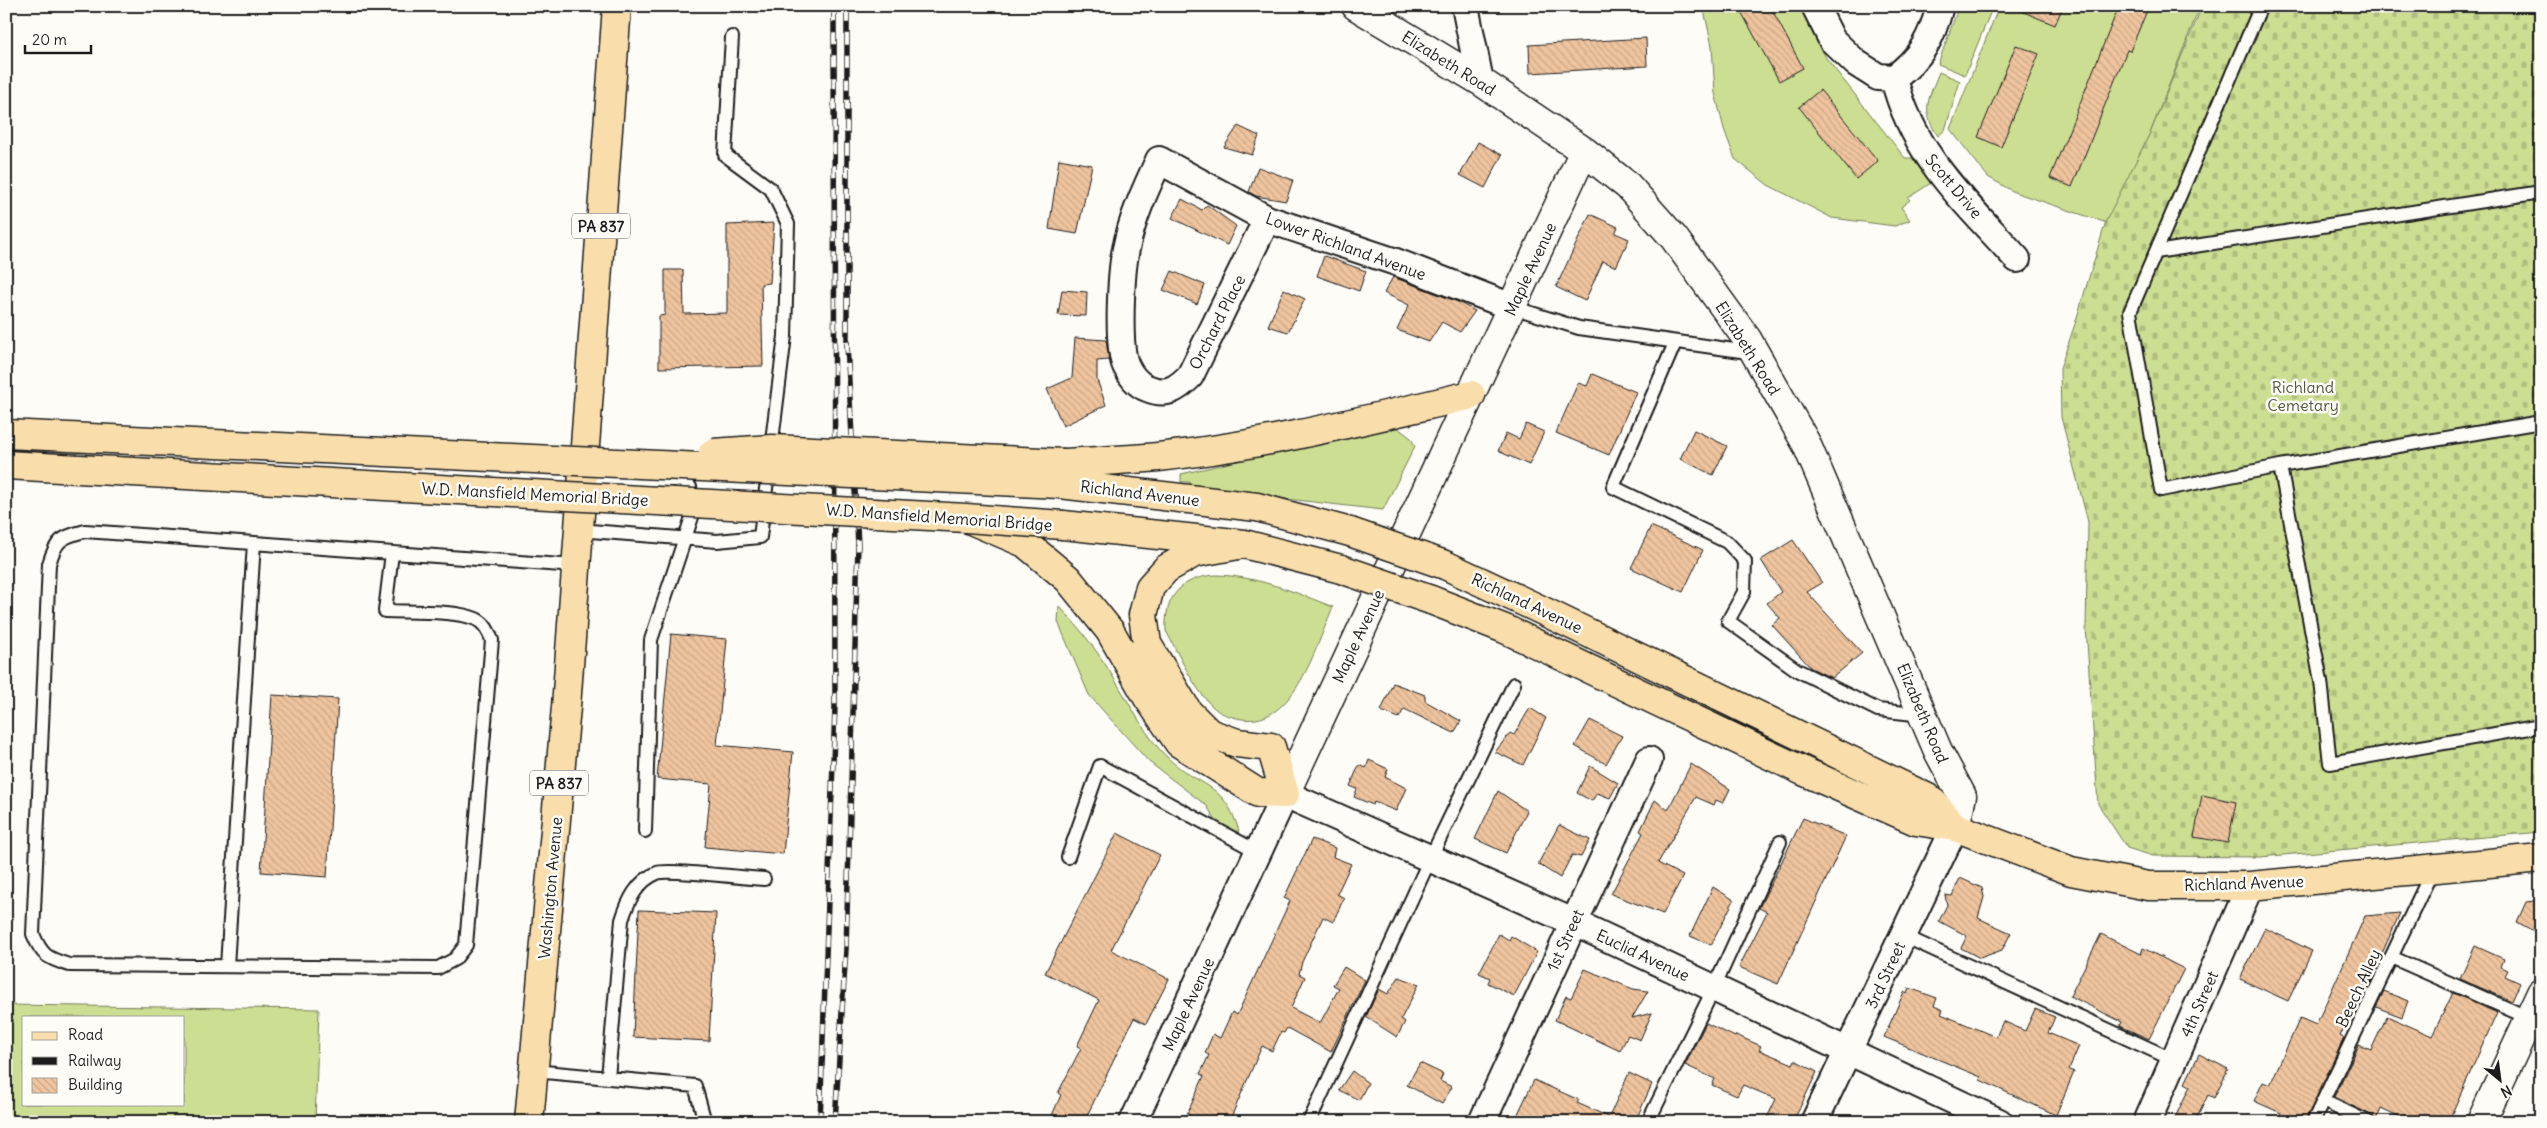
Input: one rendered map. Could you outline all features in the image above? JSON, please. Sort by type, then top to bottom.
[{"type":"main road","name":"Washington Avenue","points":[[530,1122],[576,566],[578,530],[572,471],[584,445],[617,6]]},
{"type":"main road","name":"Elizabeth Road","points":[[1356,6],[1480,81],[1584,150],[1628,186],[1674,238],[1755,353],[1806,443],[1938,751],[1962,796],[1955,827]]},
{"type":"main road","name":"Maple Avenue","points":[[1285,794],[1584,150]]},
{"type":"main road","points":[[1062,473],[1222,448],[1328,428],[1471,395]]},
{"type":"main road","name":"W.D. Mansfield Memorial Bridge","points":[[6,434],[572,471],[772,449],[1062,473]]},
{"type":"main road","name":"W.D. Mansfield Memorial Bridge","points":[[6,465],[1063,525]]},
{"type":"main road","name":"Richland Avenue","points":[[1062,473],[1257,507],[1350,532],[1445,565],[1562,619],[1930,799],[1955,827]]},
{"type":"main road","points":[[966,518],[1025,543],[1068,579],[1110,631],[1148,698],[1179,743],[1258,793],[1285,794],[1271,747],[1237,744],[1209,733],[1188,712],[1147,644],[1143,615],[1150,587],[1166,569],[1194,552],[1244,544]]},
{"type":"main road","name":"Richland Avenue","points":[[1063,525],[1244,544],[1341,570],[1430,600],[1505,629],[1803,771],[1916,821],[1955,827],[2071,872],[2148,886],[2250,886],[2541,858]]},
{"type":"main road","points":[[2481,1122],[2541,993]]},
{"type":"street","points":[[1465,6],[1480,81]]},
{"type":"street","points":[[1815,6],[1832,40],[1856,63],[1878,77],[1894,78],[1912,65],[1933,32],[1940,6]]},
{"type":"street","name":"Scott Drive","points":[[1894,78],[1902,110],[1932,163],[2017,259]]},
{"type":"street","name":"Lower Richland Avenue","points":[[1159,160],[1267,219],[1396,262],[1512,307]]},
{"type":"street","name":"Orchard Place","points":[[1159,160],[1143,194],[1126,248],[1121,284],[1121,319],[1125,365],[1143,386],[1156,392],[1177,389],[1190,376],[1267,219]]},
{"type":"street","name":"1st Street","points":[[1482,1122],[1572,922],[1649,760]]},
{"type":"street","name":"Maple Avenue","points":[[1133,1122],[1285,794]]},
{"type":"street","name":"Euclid Avenue","points":[[1285,794],[1572,922],[1991,1120]]},
{"type":"street","name":"3rd Street","points":[[1814,1122],[1955,827]]},
{"type":"street","name":"4th Street","points":[[2147,1122],[2250,886]]},
{"type":"lane","points":[[2261,6],[2130,312],[2161,490],[2280,466],[2541,422]]},
{"type":"lane","points":[[578,530],[717,541],[760,536],[784,336],[788,224],[771,188],[725,155],[732,37]]},
{"type":"lane","points":[[2156,252],[2541,192]]},
{"type":"lane","points":[[1512,307],[1579,328],[1755,353]]},
{"type":"lane","points":[[1675,343],[1613,487],[1728,542],[1745,561],[1744,592],[1728,621],[1797,670],[1878,710],[1923,715]]},
{"type":"lane","points":[[2280,466],[2321,681],[2330,763],[2541,726]]},
{"type":"lane","points":[[572,471],[677,480],[690,488],[693,514],[651,640],[645,831]]},
{"type":"lane","points":[[392,553],[385,611],[463,615],[478,619],[488,628],[492,640],[466,945],[455,959],[438,968],[69,965],[49,958],[39,950],[33,934],[49,564],[55,545],[67,536],[85,531],[576,566]]},
{"type":"lane","points":[[227,966],[254,543]]},
{"type":"lane","points":[[1309,1122],[1430,859],[1514,684]]},
{"type":"lane","points":[[1068,857],[1100,766],[1258,852]]},
{"type":"lane","points":[[1648,1122],[1714,988],[1780,842]]},
{"type":"lane","name":"Beech Alley","points":[[2313,1122],[2433,869]]},
{"type":"lane","points":[[608,1078],[622,920],[629,900],[643,881],[659,872],[764,879]]},
{"type":"lane","points":[[1904,936],[2174,1060]]},
{"type":"lane","points":[[2391,957],[2529,1018]]},
{"type":"lane","points":[[534,1071],[695,1086],[705,1122]]},
{"type":"lane","points":[[2323,1101],[2368,1122]]},
{"type":"green space","points":[[1703,6],[1800,6],[1826,58],[1905,158],[1912,158],[1931,183],[1908,198],[1910,200],[1901,207],[1910,220],[1895,226],[1832,218],[1768,185],[1735,159],[1724,129],[1715,93],[1712,46]]},
{"type":"green space","points":[[1959,6],[1993,6],[1965,75],[1938,64]]},
{"type":"green space","points":[[1999,6],[2200,6],[2151,131],[2107,223],[2014,192],[1988,177],[1950,129]]},
{"type":"green space","name":"Richland Cemetary","points":[[2202,6],[2541,6],[2541,832],[2260,857],[2153,856],[2127,848],[2098,804],[2086,627],[2088,522],[2061,417],[2060,368],[2106,221],[2151,131]]},
{"type":"green space","points":[[1939,72],[1960,81],[1945,130],[1938,136],[1929,119],[1928,104]]},
{"type":"green space","points":[[1394,425],[1411,438],[1415,446],[1383,510],[1191,488],[1190,482],[1181,482],[1181,474]]},
{"type":"green space","points":[[1216,575],[1246,578],[1261,582],[1333,607],[1311,661],[1290,697],[1276,710],[1260,718],[1242,719],[1225,715],[1214,708],[1204,698],[1192,679],[1166,631],[1168,608],[1172,598],[1178,591],[1185,584],[1194,580]]},
{"type":"green space","points":[[1059,606],[1076,624],[1112,674],[1140,723],[1159,749],[1178,767],[1218,793],[1233,814],[1239,831],[1223,833],[1207,806],[1149,762],[1089,695],[1058,622]]},
{"type":"green space","points":[[6,1005],[319,1009],[315,1122],[6,1122]]},
{"type":"building","points":[[1738,6],[1770,6],[1803,68],[1779,81]]},
{"type":"building","points":[[2009,6],[2063,6],[2055,25]]},
{"type":"building","points":[[2119,6],[2149,6],[2130,51],[2127,50],[2072,187],[2050,178]]},
{"type":"building","points":[[1646,38],[1647,66],[1530,73],[1529,45]]},
{"type":"building","points":[[2016,45],[2039,54],[2001,147],[1978,137]]},
{"type":"building","points":[[1820,90],[1878,161],[1856,179],[1799,107]]},
{"type":"building","points":[[1238,126],[1259,136],[1252,155],[1224,147]]},
{"type":"building","points":[[1478,142],[1502,155],[1485,188],[1460,175]]},
{"type":"building","points":[[1059,159],[1092,165],[1077,234],[1049,229]]},
{"type":"building","points":[[1258,167],[1293,180],[1286,201],[1256,196],[1249,192]]},
{"type":"building","points":[[1182,199],[1202,210],[1207,205],[1236,226],[1227,245],[1172,218]]},
{"type":"building","points":[[1590,214],[1618,227],[1615,233],[1629,239],[1616,267],[1603,261],[1585,301],[1556,287]]},
{"type":"building","points":[[774,223],[770,283],[761,284],[763,366],[659,368],[659,316],[665,315],[665,270],[683,270],[684,314],[727,313],[727,225]]},
{"type":"building","points":[[1324,256],[1366,271],[1359,291],[1317,276]]},
{"type":"building","points":[[1172,271],[1205,285],[1197,304],[1163,290]]},
{"type":"building","points":[[1393,277],[1458,302],[1475,311],[1460,332],[1442,322],[1429,342],[1397,330],[1409,305],[1384,293]]},
{"type":"building","points":[[1284,289],[1305,299],[1288,332],[1268,326]]},
{"type":"building","points":[[1062,290],[1087,292],[1086,316],[1058,315]]},
{"type":"building","points":[[1075,338],[1106,340],[1109,360],[1097,361],[1097,380],[1106,405],[1063,426],[1047,389],[1072,378]]},
{"type":"building","points":[[1592,374],[1636,392],[1609,455],[1556,433],[1578,383],[1587,386]]},
{"type":"building","points":[[1526,424],[1544,432],[1529,465],[1498,451],[1506,433],[1519,439]]},
{"type":"building","points":[[1694,430],[1727,446],[1713,475],[1680,459]]},
{"type":"building","points":[[1651,526],[1703,550],[1683,592],[1631,568]]},
{"type":"building","points":[[1793,540],[1822,583],[1807,592],[1862,653],[1832,678],[1811,668],[1772,625],[1780,618],[1767,603],[1781,592],[1761,560]]},
{"type":"building","points":[[671,634],[727,639],[717,745],[793,752],[783,854],[705,847],[711,784],[657,779]]},
{"type":"building","points":[[1393,683],[1425,695],[1425,701],[1461,721],[1454,733],[1404,709],[1399,718],[1381,711]]},
{"type":"building","points":[[272,695],[338,699],[327,877],[261,872]]},
{"type":"building","points":[[1530,708],[1546,718],[1523,765],[1495,752],[1510,733],[1514,735]]},
{"type":"building","points":[[1590,720],[1622,736],[1606,764],[1575,746]]},
{"type":"building","points":[[1369,760],[1388,769],[1385,777],[1406,788],[1396,811],[1374,802],[1373,805],[1354,797],[1357,789],[1350,786],[1359,765],[1366,768]]},
{"type":"building","points":[[1691,764],[1730,789],[1723,803],[1716,800],[1714,805],[1696,797],[1658,863],[1683,876],[1663,914],[1611,894],[1643,833],[1640,831],[1655,800],[1668,810]]},
{"type":"building","points":[[1590,766],[1618,783],[1610,798],[1597,793],[1592,801],[1577,793]]},
{"type":"building","points":[[1498,791],[1527,811],[1506,853],[1475,839]]},
{"type":"building","points":[[2202,795],[2236,802],[2228,843],[2194,837]]},
{"type":"building","points":[[1803,818],[1846,836],[1778,984],[1739,967],[1767,912],[1759,908]]},
{"type":"building","points":[[1559,825],[1590,840],[1581,857],[1572,855],[1560,878],[1538,864]]},
{"type":"building","points":[[1117,833],[1160,855],[1111,950],[1169,979],[1146,1024],[1134,1018],[1084,1122],[1049,1122],[1061,1095],[1058,1093],[1081,1048],[1077,1046],[1099,1000],[1045,973]]},
{"type":"building","points":[[1312,839],[1335,848],[1333,857],[1351,864],[1337,894],[1344,898],[1333,922],[1323,917],[1302,962],[1299,974],[1305,977],[1291,1008],[1320,1023],[1339,988],[1333,985],[1344,967],[1365,980],[1331,1052],[1287,1028],[1284,1033],[1281,1032],[1272,1051],[1262,1046],[1229,1122],[1202,1122],[1187,1114],[1204,1076],[1200,1074],[1209,1055],[1205,1053],[1213,1034],[1220,1038],[1232,1012],[1237,1015],[1290,901],[1284,898]]},
{"type":"building","points":[[1960,878],[1982,888],[1984,897],[1978,918],[2011,933],[2002,950],[1980,958],[1961,948],[1967,936],[1939,921],[1947,905],[1945,895],[1952,896]]},
{"type":"building","points":[[1713,887],[1734,900],[1711,945],[1690,936]]},
{"type":"building","points":[[2541,900],[2541,935],[2517,922],[2526,902]]},
{"type":"building","points":[[639,910],[716,913],[709,1041],[633,1037]]},
{"type":"building","points":[[2400,913],[2361,1001],[2357,1000],[2340,1036],[2344,1038],[2305,1122],[2277,1122],[2281,1113],[2254,1101],[2263,1082],[2270,1085],[2300,1018],[2316,1025],[2365,916]]},
{"type":"building","points":[[2265,928],[2312,951],[2288,1001],[2240,979]]},
{"type":"building","points":[[1499,934],[1509,940],[1511,936],[1537,952],[1514,996],[1488,983],[1490,978],[1479,973]]},
{"type":"building","points":[[2101,934],[2141,954],[2143,948],[2184,969],[2149,1039],[2120,1026],[2122,1022],[2070,996]]},
{"type":"building","points":[[2475,946],[2504,959],[2501,967],[2508,970],[2505,976],[2520,983],[2512,1001],[2460,979]]},
{"type":"building","points":[[1585,969],[1633,989],[1648,991],[1632,1018],[1652,1013],[1640,1040],[1628,1035],[1620,1051],[1555,1020],[1566,996],[1571,998]]},
{"type":"building","points":[[1399,977],[1419,984],[1401,1019],[1405,1022],[1397,1037],[1366,1017],[1379,989],[1388,994]]},
{"type":"building","points":[[1909,988],[1937,998],[1934,1006],[1943,1010],[1941,1014],[1996,1037],[2003,1021],[2025,1031],[2035,1009],[2055,1017],[2048,1033],[2079,1046],[2069,1069],[2074,1072],[2056,1115],[1980,1080],[1981,1077],[1884,1037],[1904,992],[1907,994]]},
{"type":"building","points":[[2384,991],[2408,1001],[2402,1017],[2376,1007]]},
{"type":"building","points":[[2453,993],[2497,1013],[2448,1122],[2411,1122],[2381,1108],[2376,1120],[2371,1115],[2334,1097],[2359,1045],[2371,1050],[2387,1016],[2432,1036]]},
{"type":"building","points":[[1706,1023],[1735,1037],[1736,1035],[1761,1046],[1759,1050],[1793,1064],[1795,1060],[1817,1072],[1793,1122],[1765,1122],[1776,1099],[1743,1085],[1737,1096],[1712,1085],[1715,1079],[1685,1065]]},
{"type":"building","points":[[2199,1054],[2228,1069],[2214,1098],[2208,1095],[2195,1122],[2173,1122],[2190,1086],[2185,1083]]},
{"type":"building","points":[[1420,1063],[1443,1074],[1440,1081],[1452,1087],[1442,1104],[1407,1085]]},
{"type":"building","points":[[1352,1071],[1368,1083],[1359,1100],[1339,1090]]},
{"type":"building","points":[[1629,1073],[1652,1084],[1635,1122],[1514,1122],[1534,1080],[1579,1100],[1577,1103],[1609,1117]]},
{"type":"railway","points":[[820,1122],[835,707],[834,6]]},
{"type":"railway","points":[[835,1122],[846,949],[858,545],[847,345],[847,6]]}]
